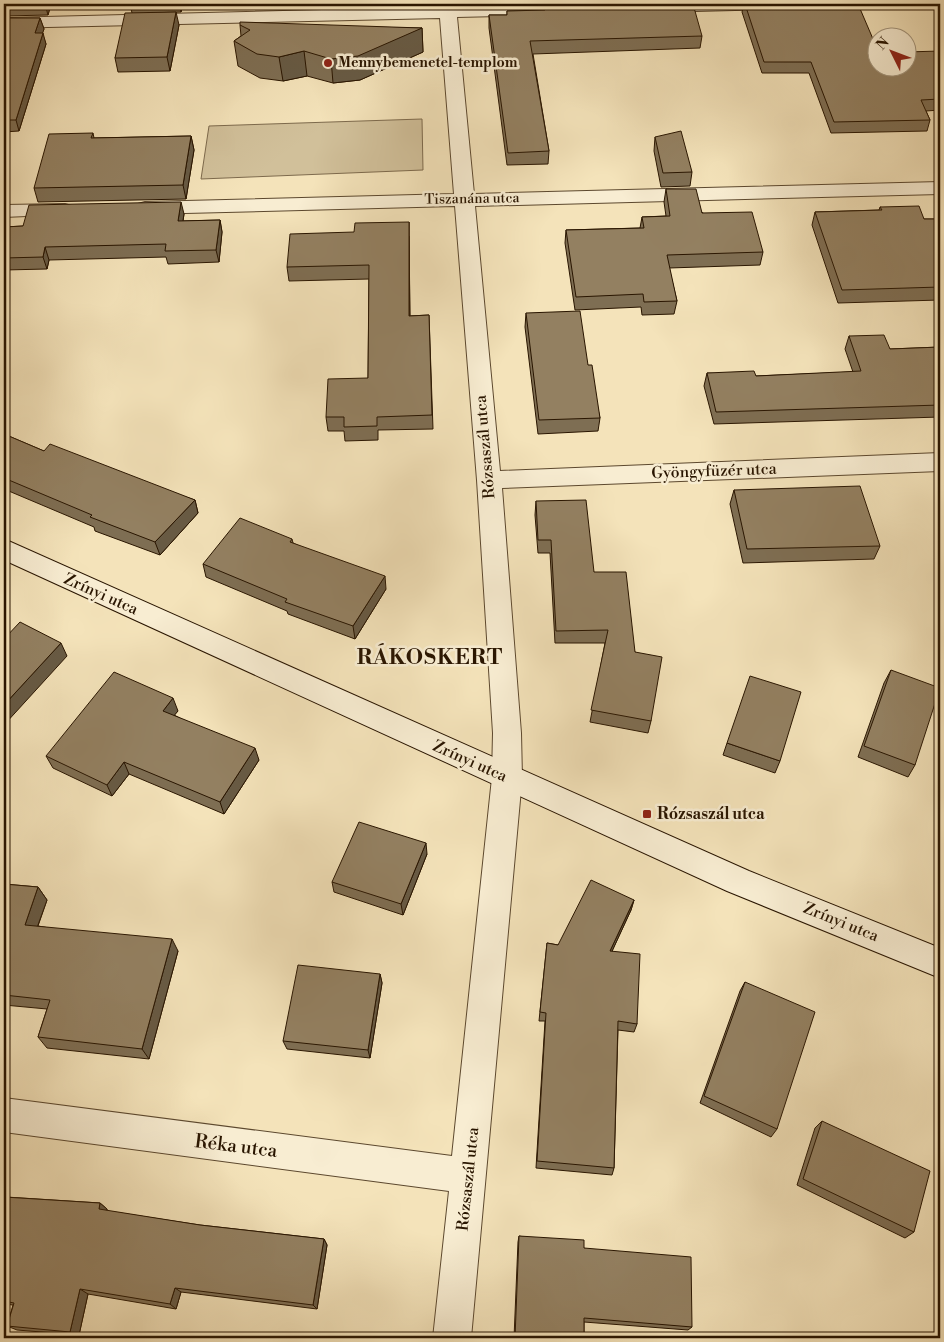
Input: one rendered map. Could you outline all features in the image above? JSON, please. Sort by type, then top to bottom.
[{"type":"street","points":[[642,7],[779,4]]},
{"type":"street","points":[[4,23],[448,8],[594,9]]},
{"type":"street","name":"Rózsaszál utca","points":[[448,8],[488,480],[507,733],[507,778],[452,1338]]},
{"type":"street","name":"Tiszanána utca","points":[[121,208],[940,188]]},
{"type":"street","points":[[4,211],[82,209]]},
{"type":"street","name":"Gyöngyfüzér utca","points":[[488,480],[940,462]]},
{"type":"street","name":"Zrínyi utca","points":[[4,549],[507,778],[738,880],[940,963]]},
{"type":"street","name":"Réka utca","points":[[4,1115],[469,1176]]},
{"type":"shaded area","points":[[422,119],[423,170],[201,179],[209,126]]},
{"type":"building","points":[[4,4],[43,4],[4,5]]},
{"type":"building","points":[[544,4],[693,4],[702,36],[530,41],[549,151],[508,153],[489,15],[507,15],[507,11],[545,10]]},
{"type":"building","points":[[745,4],[858,4],[868,28],[866,28],[866,78],[916,78],[916,52],[940,51],[940,99],[921,100],[930,120],[834,122],[811,62],[764,62]]},
{"type":"building","points":[[176,12],[167,57],[115,58],[125,13]]},
{"type":"building","points":[[4,18],[40,18],[35,33],[43,33],[16,120],[4,120]]},
{"type":"building","points":[[240,22],[422,28],[358,56],[331,59],[304,51],[279,57],[257,54],[234,41],[250,30],[240,25]]},
{"type":"building","points":[[681,131],[692,172],[663,173],[655,137]]},
{"type":"building","points":[[93,133],[91,138],[191,136],[183,185],[34,188],[49,134]]},
{"type":"building","points":[[666,189],[696,189],[702,213],[752,212],[763,252],[667,255],[677,301],[644,302],[643,294],[576,297],[566,230],[644,228],[642,217],[670,216]]},
{"type":"building","points":[[181,202],[178,221],[220,220],[216,250],[165,251],[166,244],[45,247],[43,257],[4,258],[4,227],[23,226],[29,205]]},
{"type":"building","points":[[919,206],[924,219],[940,219],[940,287],[842,290],[815,212],[882,210],[880,207]]},
{"type":"building","points":[[409,222],[409,316],[429,315],[432,415],[377,417],[377,426],[344,427],[344,417],[326,417],[328,379],[368,378],[369,265],[287,267],[290,234],[354,232],[355,223]]},
{"type":"building","points":[[580,311],[588,365],[592,365],[600,418],[539,420],[526,313]]},
{"type":"building","points":[[884,335],[890,349],[940,347],[940,405],[716,412],[707,373],[754,371],[756,376],[861,371],[849,336]]},
{"type":"building","points":[[4,434],[44,451],[50,444],[195,500],[155,542],[90,517],[92,515],[4,478]]},
{"type":"building","points":[[860,486],[880,546],[747,549],[734,490]]},
{"type":"building","points":[[586,500],[594,572],[626,572],[635,652],[662,657],[651,721],[591,710],[608,630],[556,631],[551,540],[538,540],[536,501]]},
{"type":"building","points":[[240,518],[292,539],[290,542],[385,576],[353,626],[285,602],[287,599],[203,564]]},
{"type":"building","points":[[20,622],[61,643],[4,705],[4,639]]},
{"type":"building","points":[[891,670],[940,688],[915,765],[864,746]]},
{"type":"building","points":[[114,672],[173,698],[163,711],[255,748],[220,802],[124,762],[107,785],[46,756]]},
{"type":"building","points":[[750,676],[801,692],[780,761],[727,743]]},
{"type":"building","points":[[359,822],[426,843],[401,904],[332,882]]},
{"type":"building","points":[[591,880],[634,900],[610,951],[640,954],[637,1024],[618,1021],[614,1168],[537,1161],[546,1013],[540,1012],[547,943],[558,945]]},
{"type":"building","points":[[4,884],[38,887],[25,925],[172,939],[142,1049],[38,1037],[50,1000],[4,995]]},
{"type":"building","points":[[298,965],[380,974],[368,1050],[283,1041]]},
{"type":"building","points":[[745,982],[815,1012],[777,1129],[704,1096]]},
{"type":"building","points":[[822,1121],[930,1171],[914,1232],[803,1179]]},
{"type":"building","points":[[4,1197],[100,1203],[99,1209],[200,1225],[324,1239],[313,1305],[175,1288],[170,1304],[80,1289],[70,1332],[7,1326],[14,1303],[4,1301]]},
{"type":"building","points":[[519,1236],[584,1240],[584,1248],[691,1257],[692,1327],[584,1318],[584,1338],[515,1338]]},
{"type":"place","name":"Mennybemenetel-templom","points":[[328,63]]},
{"type":"place","name":"Rózsaszál utca","points":[[647,814]]},
{"type":"district","name":"RÁKOSKERT","points":[[430,658]]}]
